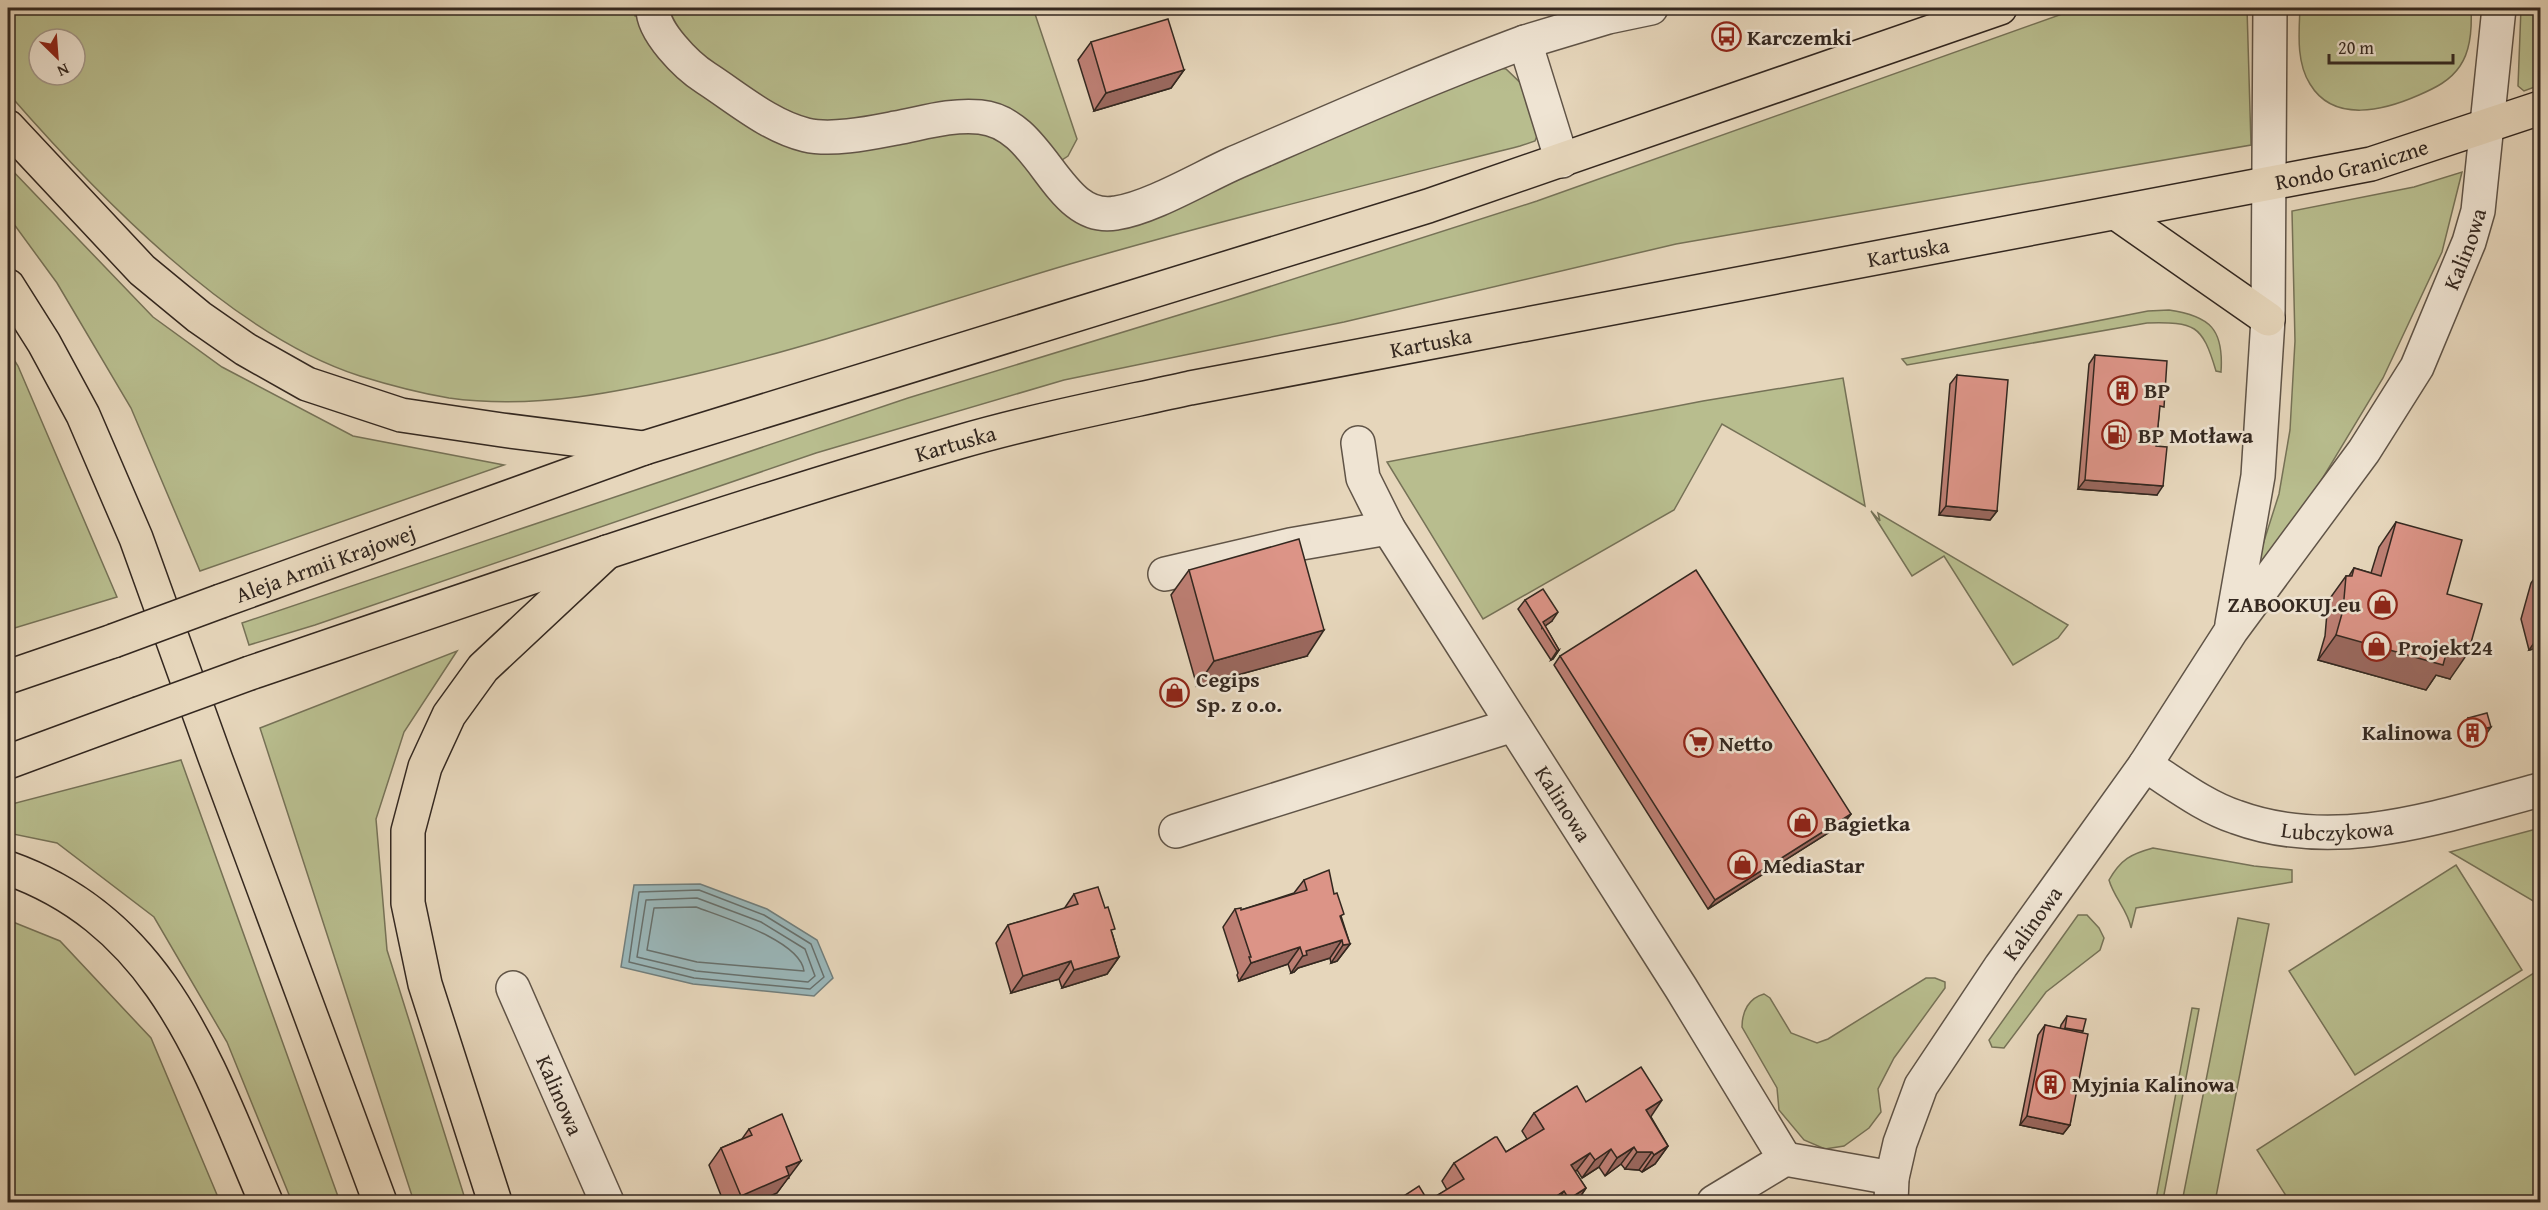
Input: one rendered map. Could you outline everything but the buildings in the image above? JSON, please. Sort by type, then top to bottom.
[{"type":"main road","points":[[8,127],[142,270],[208,324],[245,349],[308,384],[401,415],[644,448],[1428,206],[2000,8]]},
{"type":"main road","points":[[2487,126],[2541,108]]},
{"type":"main road","name":"Rondo Graniczne","points":[[2269,183],[2371,164],[2487,126]]},
{"type":"main road","name":"Kartuska","points":[[607,552],[961,442],[1081,412],[1202,386],[2269,183]]},
{"type":"main road","points":[[2116,213],[2268,319]]},
{"type":"main road","points":[[8,286],[44,344],[83,415],[136,538],[380,1203]]},
{"type":"main road","name":"Aleja Armii Krajowej","points":[[8,677],[644,448]]},
{"type":"main road","points":[[8,762],[250,674],[607,552]]},
{"type":"main road","points":[[495,1203],[425,984],[408,903],[408,831],[425,767],[449,715],[476,677],[607,552]]},
{"type":"main road","points":[[8,868],[36,878],[89,909],[138,954],[172,1000],[202,1055],[266,1203]]},
{"type":"street","points":[[653,8],[653,16],[673,47],[694,71],[762,116],[807,135],[854,136],[964,115],[994,118],[1017,132],[1069,198],[1099,213],[1114,214],[1139,207],[1450,69],[1525,42],[1608,17],[1651,8]]},
{"type":"street","name":"Rondo Graniczne","points":[[2269,183],[2270,8]]},
{"type":"street","points":[[2487,126],[2499,8]]},
{"type":"street","points":[[1525,42],[1562,161]]},
{"type":"street","name":"Kalinowa","points":[[1891,1190],[1900,1143],[1921,1086],[2001,966],[2145,765],[2231,631],[2364,451],[2417,367],[2469,242],[2478,211],[2487,126]]},
{"type":"street","name":"Kalinowa","points":[[2231,631],[2258,476],[2268,319],[2269,183]]},
{"type":"street","name":"Kalinowa","points":[[1358,443],[1363,478],[1388,528],[1681,988],[1785,1159]]},
{"type":"street","points":[[1165,574],[1290,545],[1388,528]]},
{"type":"street","points":[[1176,831],[1513,725]]},
{"type":"street","name":"Lubczykowa","points":[[2145,765],[2202,802],[2235,817],[2279,830],[2326,834],[2367,831],[2423,821],[2541,790]]},
{"type":"street","name":"Kalinowa","points":[[513,988],[607,1203]]},
{"type":"street","points":[[1714,1203],[1785,1159],[1891,1190]]},
{"type":"green space","points":[[8,8],[634,8],[635,16],[672,14],[672,8],[1033,8],[1077,139],[1068,156],[1056,164],[1058,201],[1166,208],[1173,211],[1177,209],[1179,202],[1493,67],[1506,69],[1528,90],[1539,131],[1535,141],[1520,146],[1126,248],[750,360],[609,392],[513,402],[449,398],[393,386],[360,376],[311,356],[263,329],[215,295],[169,257],[124,216],[8,93]]},
{"type":"green space","points":[[2079,8],[2247,8],[2251,145],[1676,244],[1344,322],[1064,380],[816,453],[315,625],[249,645],[242,623],[908,398],[1231,299],[1537,201]]},
{"type":"green space","points":[[2300,8],[2471,8],[2469,45],[2464,60],[2456,71],[2431,90],[2376,109],[2346,109],[2332,105],[2320,97],[2310,84],[2300,57]]},
{"type":"green space","points":[[2521,8],[2540,8],[2540,85],[2524,91],[2518,86]]},
{"type":"green space","points":[[8,166],[153,317],[222,367],[353,436],[504,465],[200,571],[131,408],[57,283],[8,216]]},
{"type":"green space","points":[[2462,172],[2442,252],[2383,378],[2269,567],[2254,600],[2258,560],[2279,494],[2290,430],[2295,341],[2292,211],[2414,187]]},
{"type":"green space","points":[[2169,310],[2195,316],[2212,327],[2220,345],[2221,372],[2216,371],[2201,335],[2186,325],[2176,323],[2147,323],[1907,365],[1902,359],[2148,311]]},
{"type":"green space","points":[[8,350],[18,366],[117,597],[8,630]]},
{"type":"green space","points":[[1843,378],[1865,506],[1722,424],[1674,510],[1483,619],[1387,462],[1703,401]]},
{"type":"green space","points":[[1871,511],[1880,521],[1878,513],[2068,625],[2058,638],[2013,665],[1944,556],[1912,576]]},
{"type":"green space","points":[[457,651],[404,732],[376,819],[387,950],[466,1202],[414,1202],[260,728]]},
{"type":"green space","points":[[181,760],[340,1202],[292,1202],[227,1042],[154,917],[57,843],[8,833],[8,805]]},
{"type":"green space","points":[[2540,828],[2540,905],[2450,852]]},
{"type":"green space","points":[[2153,848],[2254,866],[2292,870],[2292,882],[2136,908],[2131,928],[2109,880],[2127,858]]},
{"type":"green space","points":[[2456,865],[2522,970],[2355,1075],[2289,971]]},
{"type":"green space","points":[[2078,915],[2087,915],[2099,928],[2104,938],[2100,950],[2046,992],[2004,1048],[1992,1047],[1989,1040]]},
{"type":"green space","points":[[2238,918],[2269,924],[2215,1202],[2182,1202]]},
{"type":"green space","points":[[8,920],[60,941],[151,1038],[220,1202],[8,1202]]},
{"type":"green space","points":[[2540,969],[2540,1192],[2524,1202],[2290,1202],[2257,1150]]},
{"type":"green space","points":[[1926,978],[1935,978],[1945,982],[1945,988],[1894,1058],[1878,1089],[1881,1112],[1869,1128],[1844,1146],[1825,1149],[1804,1140],[1779,1110],[1777,1088],[1742,1027],[1743,1016],[1750,1002],[1764,994],[1770,998],[1791,1033],[1817,1043],[1828,1039]]},
{"type":"green space","points":[[2192,1008],[2199,1009],[2163,1200],[2156,1199]]},
{"type":"water","points":[[700,884],[767,909],[817,940],[833,978],[814,996],[693,984],[621,967],[634,885]]},
{"type":"place","name":"Karczemki","points":[[1726,37]]},
{"type":"place","name":"BP","points":[[2123,390]]},
{"type":"place","name":"BP Motława","points":[[2117,435]]},
{"type":"place","name":"ZABOOKUJ.eu","points":[[2382,604]]},
{"type":"place","name":"Projekt24","points":[[2377,647]]},
{"type":"place","name":"Cegips Sp. z o.o.","points":[[1175,692]]},
{"type":"place","name":"Kalinowa","points":[[2473,732]]},
{"type":"place","name":"Netto","points":[[1698,743]]},
{"type":"place","name":"Bagietka","points":[[1803,823]]},
{"type":"place","name":"MediaStar","points":[[1742,865]]},
{"type":"place","name":"Myjnia Kalinowa","points":[[2051,1084]]}]
